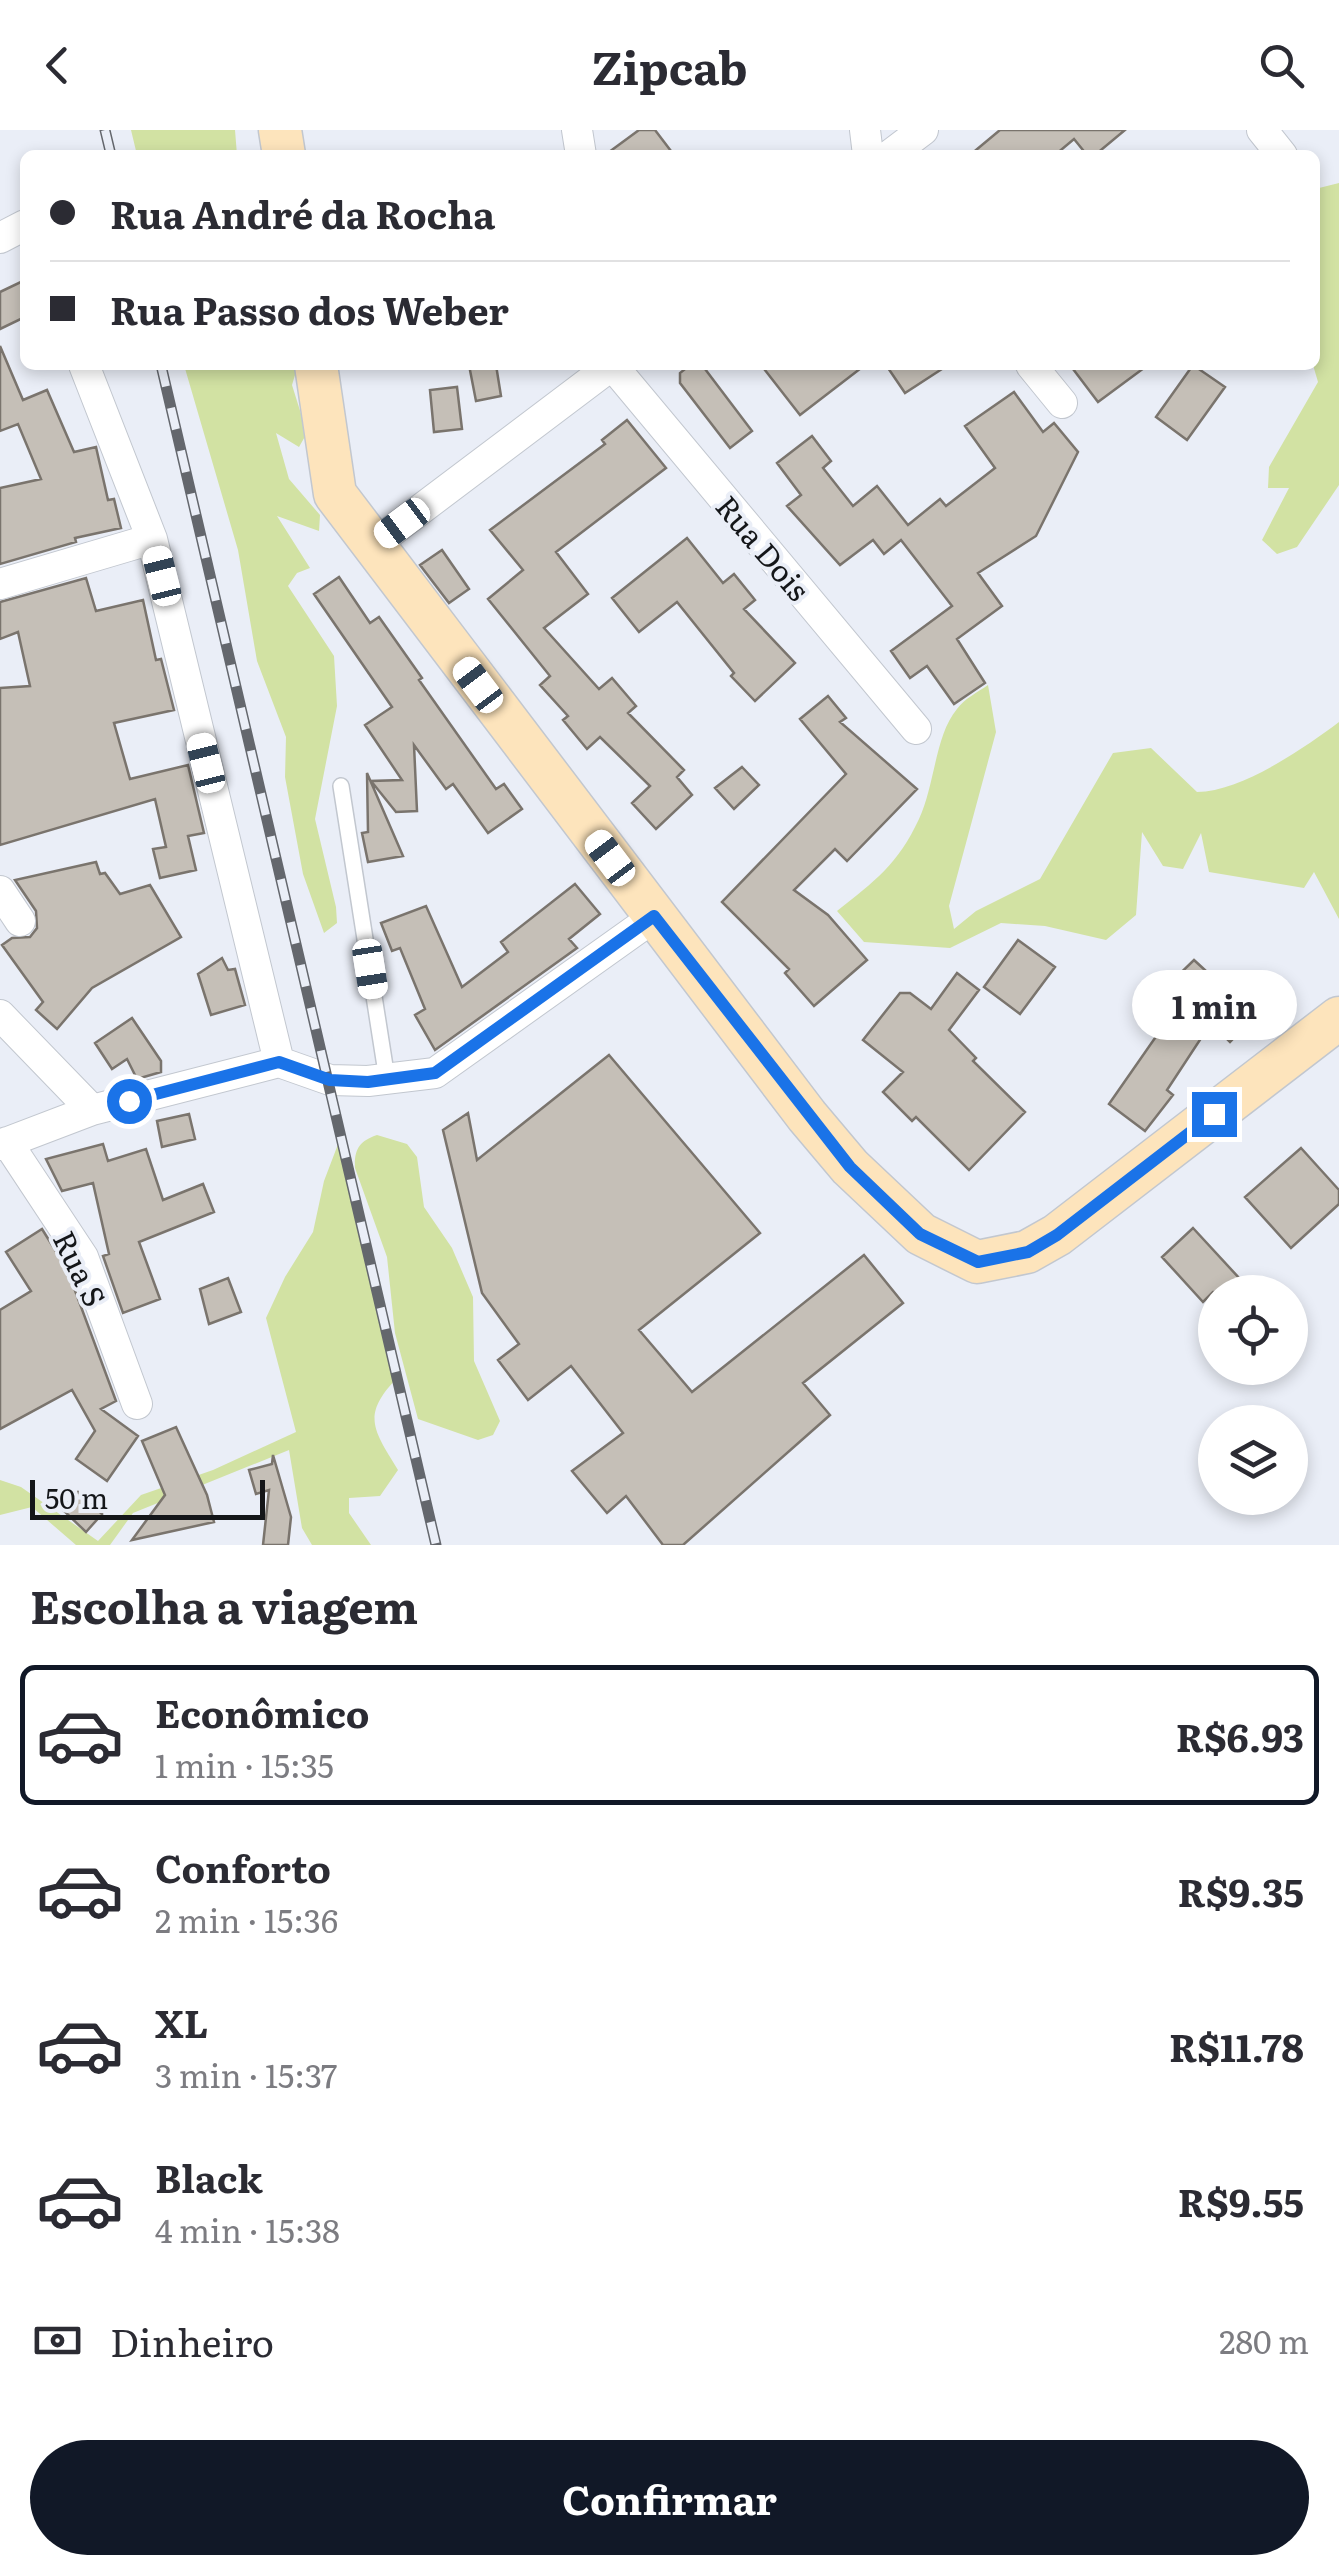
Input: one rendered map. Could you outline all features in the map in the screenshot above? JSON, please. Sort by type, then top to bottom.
[{"type":"street","points":[[897,150],[923,130]]},
{"type":"street","points":[[1262,130],[1278,150]]},
{"type":"street","points":[[86,370],[152,539],[279,1062]]},
{"type":"street","points":[[317,370],[335,494],[654,916],[850,1167],[920,1234],[978,1262],[1028,1252],[1057,1235],[1339,1018]]},
{"type":"street","points":[[372,546],[605,370]]},
{"type":"street","name":"Rua Dois","points":[[616,370],[916,729]]},
{"type":"street","points":[[1035,370],[1062,403]]},
{"type":"street","points":[[0,584],[152,539]]},
{"type":"street","points":[[0,891],[20,922]]},
{"type":"street","points":[[3,1143],[92,1110],[279,1062],[330,1080],[435,1073],[654,916]]},
{"type":"street","points":[[0,1015],[92,1110]]},
{"type":"street","name":"Rua S","points":[[3,1143],[83,1258],[137,1404]]},
{"type":"lane","points":[[342,786],[387,1079]]},
{"type":"green space","points":[[131,130],[235,130],[237,150],[136,150]]},
{"type":"green space","points":[[1339,183],[1339,485],[1297,547],[1277,554],[1262,540],[1289,488],[1268,488],[1269,467],[1318,382],[1314,370],[1320,370],[1320,188]]},
{"type":"green space","points":[[185,370],[296,370],[292,385],[307,433],[299,447],[276,433],[289,479],[320,515],[319,531],[277,516],[310,568],[297,573],[288,586],[334,656],[337,706],[315,819],[336,907],[337,923],[324,933],[303,874],[285,777],[286,737],[257,661],[238,550]]},
{"type":"green space","points":[[988,685],[996,732],[949,906],[954,929],[976,911],[1040,879],[1113,753],[1151,748],[1197,792],[1215,790],[1271,767],[1339,722],[1339,919],[1314,872],[1304,888],[1209,872],[1201,833],[1183,869],[1163,866],[1142,832],[1136,915],[1106,940],[1045,926],[1001,923],[950,948],[864,942],[837,911],[874,881],[903,848],[924,806],[950,720],[963,702]]},
{"type":"green space","points":[[377,1135],[407,1144],[417,1157],[424,1207],[452,1248],[473,1297],[474,1361],[500,1421],[493,1435],[478,1440],[418,1419],[395,1333],[387,1257],[355,1168],[359,1147]]},
{"type":"green space","points":[[340,1139],[398,1377],[379,1402],[375,1422],[382,1444],[398,1470],[380,1496],[349,1498],[349,1513],[371,1545],[312,1545],[302,1528],[289,1450],[133,1513],[110,1545],[76,1545],[32,1507],[0,1515],[0,1480],[21,1487],[98,1541],[141,1495],[213,1470],[296,1432],[266,1318],[313,1232],[324,1181]]},
{"type":"building","points":[[639,130],[655,130],[670,150],[612,150]]},
{"type":"building","points":[[1000,130],[1125,130],[1101,150],[1083,150],[1074,139],[1061,150],[976,150]]},
{"type":"building","points":[[20,282],[20,319],[0,329],[0,292]]},
{"type":"building","points":[[0,346],[23,400],[47,390],[74,452],[96,447],[108,500],[114,499],[121,528],[75,538],[76,542],[0,564],[0,488],[41,479],[18,424],[0,431]]},
{"type":"building","points":[[470,370],[497,370],[501,396],[476,401]]},
{"type":"building","points":[[706,370],[752,431],[730,448],[680,383],[680,373]]},
{"type":"building","points":[[765,370],[858,370],[800,415]]},
{"type":"building","points":[[889,370],[940,370],[905,393]]},
{"type":"building","points":[[1074,370],[1141,370],[1098,402]]},
{"type":"building","points":[[1189,370],[1200,370],[1225,387],[1187,440],[1156,417]]},
{"type":"building","points":[[457,387],[462,429],[434,432],[430,390]]},
{"type":"building","points":[[1014,392],[1043,432],[1054,423],[1078,452],[1036,536],[978,573],[1002,606],[957,639],[985,683],[954,704],[927,666],[910,678],[891,651],[952,606],[901,540],[884,554],[873,540],[840,565],[787,506],[801,495],[777,463],[812,436],[831,461],[823,468],[853,506],[877,486],[908,525],[940,499],[946,506],[995,468],[965,426]]},
{"type":"building","points":[[627,420],[666,468],[556,552],[588,594],[544,628],[599,689],[612,678],[636,706],[628,713],[684,770],[677,777],[692,795],[656,829],[632,803],[650,786],[600,737],[587,749],[563,720],[568,716],[540,685],[550,676],[488,599],[523,570],[490,530],[605,444],[602,440]]},
{"type":"building","points":[[687,538],[723,583],[734,574],[755,600],[744,609],[795,663],[755,701],[731,676],[734,673],[677,602],[639,632],[612,598]]},
{"type":"building","points":[[442,550],[469,589],[449,603],[420,565]]},
{"type":"building","points":[[339,577],[370,623],[379,617],[496,789],[504,784],[522,809],[488,833],[453,784],[446,789],[414,745],[417,811],[396,812],[371,781],[402,780],[365,725],[392,707],[314,594]]},
{"type":"building","points":[[86,578],[96,611],[143,600],[156,660],[161,659],[174,710],[114,723],[130,779],[188,765],[204,833],[188,836],[196,870],[160,878],[153,849],[166,847],[155,799],[0,845],[0,688],[30,686],[18,632],[0,639],[0,602]]},
{"type":"building","points":[[828,696],[846,718],[840,722],[917,789],[847,861],[835,849],[794,890],[828,915],[867,960],[814,1006],[785,973],[789,969],[722,902],[846,774],[800,719]]},
{"type":"building","points":[[742,767],[759,785],[734,809],[715,788]]},
{"type":"building","points":[[367,773],[403,856],[368,862],[362,833],[368,832]]},
{"type":"building","points":[[96,862],[100,874],[105,873],[120,894],[150,885],[181,937],[92,988],[57,1029],[36,1010],[43,1002],[2,945],[12,938],[30,937],[37,928],[36,911],[15,880]]},
{"type":"building","points":[[575,884],[600,914],[569,939],[577,948],[435,1050],[415,1015],[425,1009],[400,948],[392,951],[381,923],[426,906],[462,987],[508,952],[501,942]]},
{"type":"building","points":[[1018,940],[1055,967],[1020,1014],[984,987]]},
{"type":"building","points":[[222,958],[228,970],[235,969],[245,1005],[211,1015],[198,974]]},
{"type":"building","points":[[1194,960],[1255,1016],[1230,1042],[1211,1023],[1167,1090],[1173,1095],[1145,1131],[1109,1104],[1178,1005],[1163,990]]},
{"type":"building","points":[[957,973],[979,990],[949,1030],[976,1058],[973,1061],[1025,1112],[969,1170],[916,1117],[912,1121],[883,1092],[903,1072],[863,1040],[900,993],[910,993],[931,1009]]},
{"type":"building","points":[[132,1018],[161,1061],[161,1072],[137,1079],[127,1059],[112,1069],[95,1043]]},
{"type":"building","points":[[609,1055],[760,1233],[639,1330],[692,1392],[864,1255],[903,1303],[803,1383],[830,1415],[683,1545],[663,1545],[626,1496],[607,1513],[572,1471],[623,1433],[571,1366],[528,1400],[498,1360],[519,1344],[482,1293],[443,1130],[468,1113],[477,1160]]},
{"type":"building","points":[[189,1114],[195,1139],[162,1147],[157,1121]]},
{"type":"building","points":[[103,1144],[108,1161],[146,1149],[163,1200],[203,1184],[214,1212],[139,1242],[160,1299],[123,1313],[103,1256],[109,1254],[93,1183],[62,1191],[46,1159]]},
{"type":"building","points":[[1301,1148],[1339,1190],[1339,1204],[1291,1248],[1245,1197]]},
{"type":"building","points":[[1193,1228],[1236,1275],[1198,1275],[1198,1297],[1162,1257]]},
{"type":"building","points":[[42,1229],[67,1269],[116,1401],[101,1409],[138,1436],[107,1481],[76,1459],[95,1431],[72,1390],[0,1429],[0,1310],[31,1291],[6,1252]]},
{"type":"building","points":[[228,1278],[241,1312],[209,1324],[200,1289]]},
{"type":"building","points":[[176,1427],[207,1495],[214,1522],[132,1540],[165,1495],[142,1441]]},
{"type":"building","points":[[273,1455],[291,1517],[288,1545],[263,1545],[269,1490],[256,1494],[249,1470],[272,1464]]},
{"type":"building","points":[[78,1492],[102,1514],[86,1532],[62,1509]]},
{"type":"railway","points":[[105,130],[110,150]]},
{"type":"railway","points":[[162,370],[436,1545]]},
{"type":"route","points":[[129,1101],[279,1062],[330,1080],[368,1082],[435,1073],[654,916],[806,1116],[850,1167],[920,1234],[978,1262],[1028,1252],[1057,1235],[1214,1114]]}]
